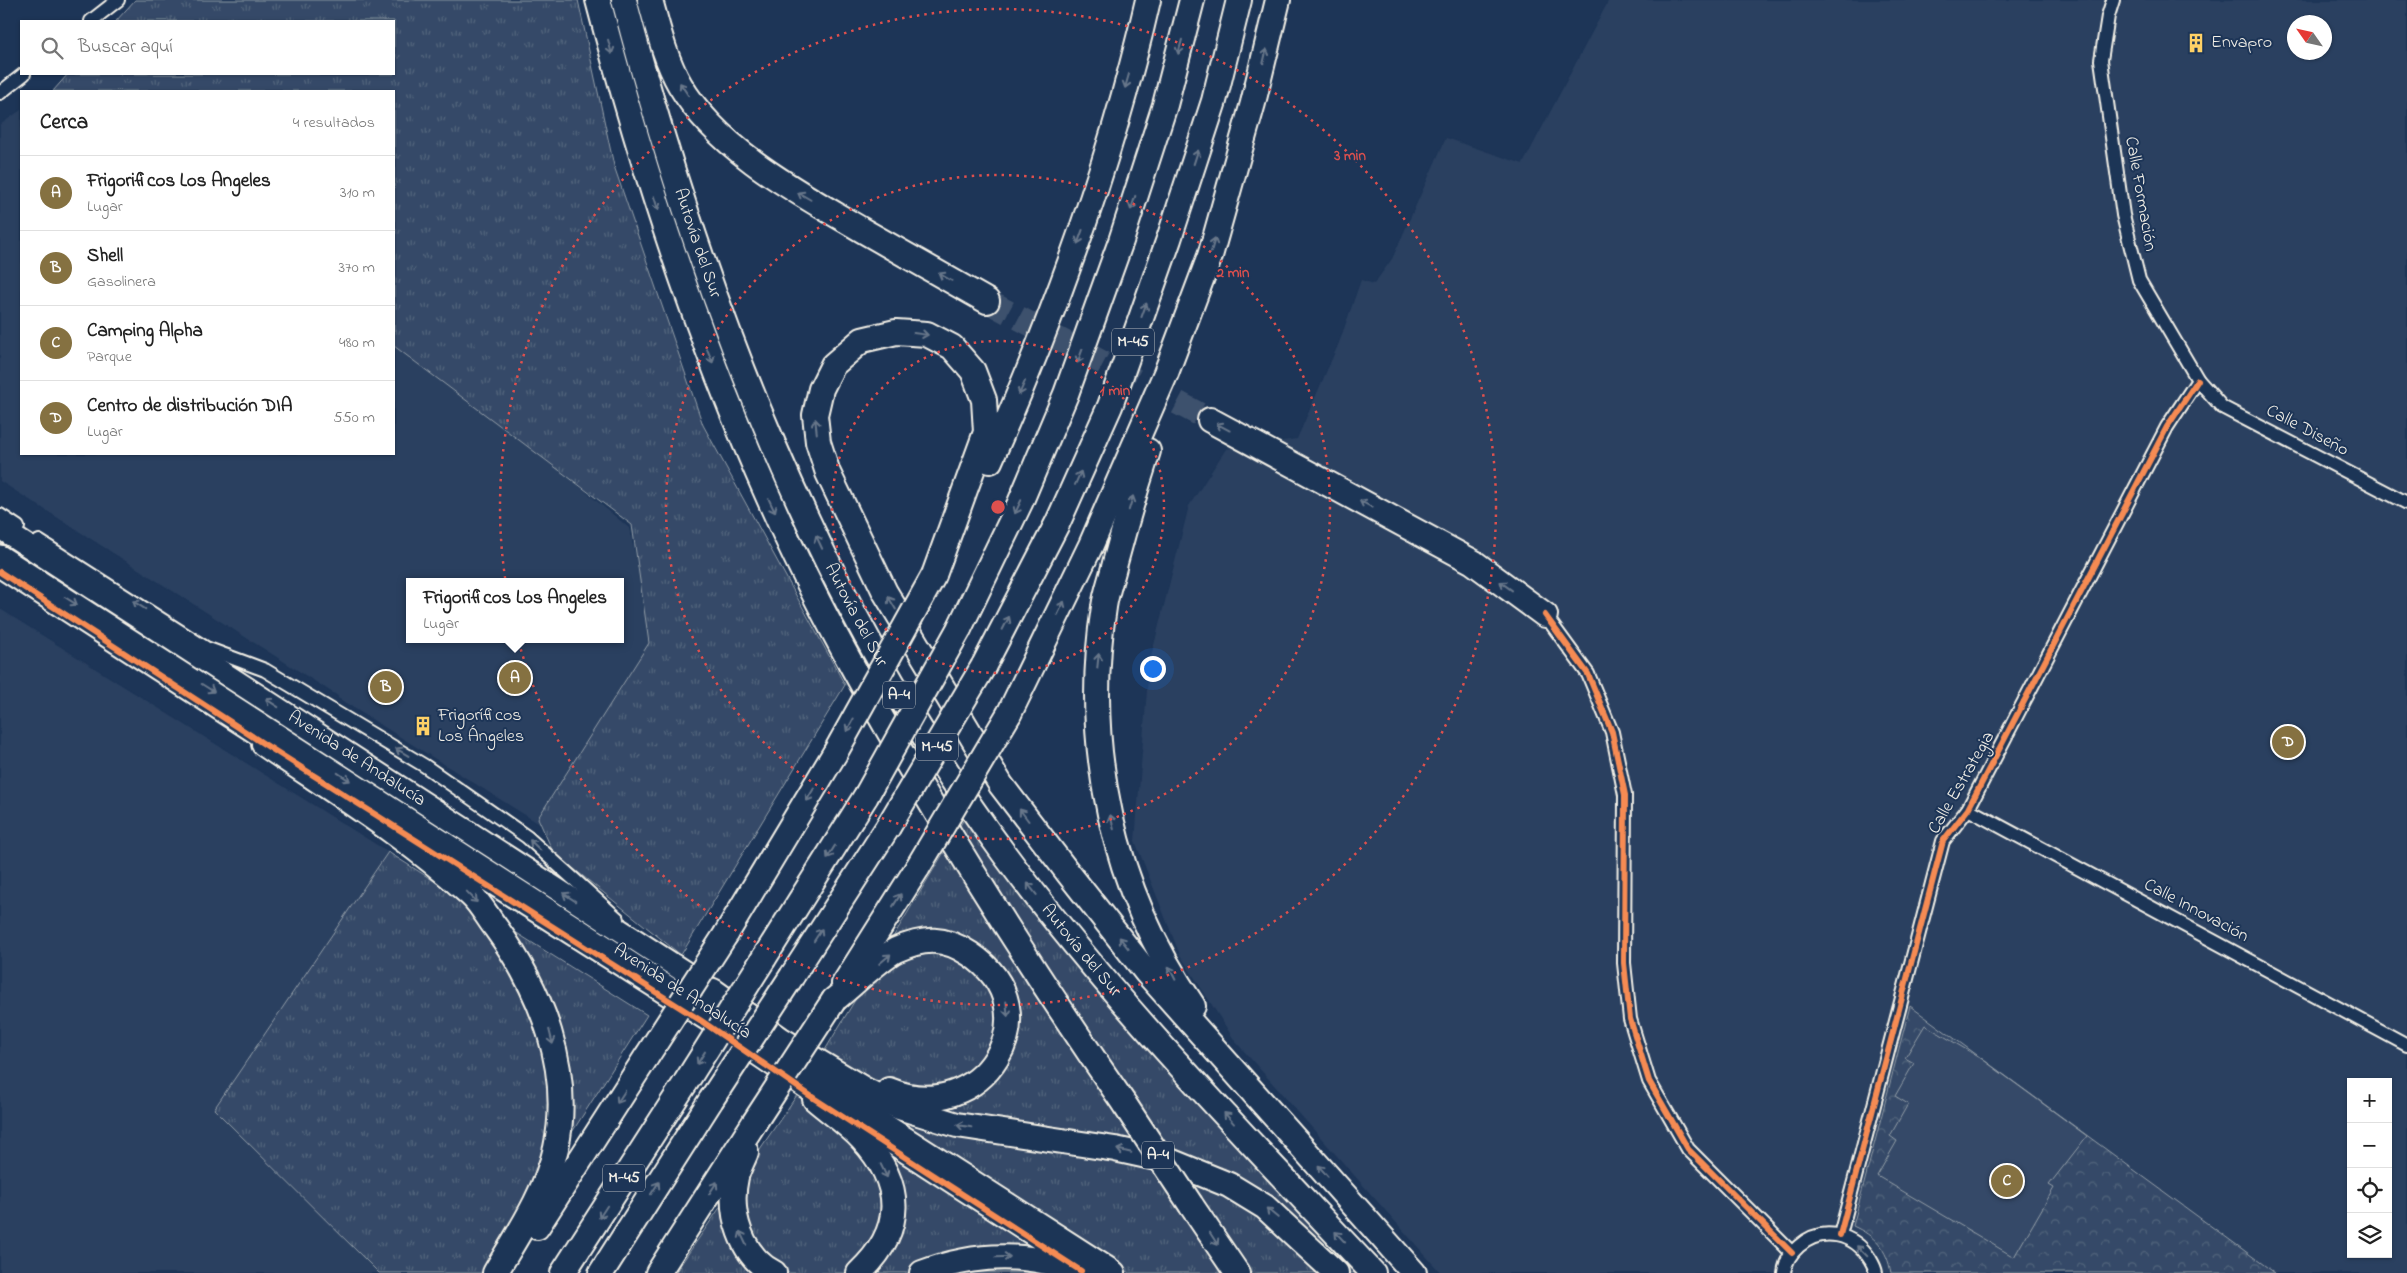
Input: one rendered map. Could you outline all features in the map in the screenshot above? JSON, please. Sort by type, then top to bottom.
[{"type":"highway","name":"Autovía del Sur","points":[[598,0],[626,108],[692,312],[771,504],[848,658],[885,725],[969,866],[1080,1041],[1125,1105],[1236,1273]]},
{"type":"highway","name":"Autovía del Sur","points":[[624,0],[673,176],[744,375],[831,567],[895,688],[948,774],[1005,855],[1053,916],[1147,1028],[1373,1273]]},
{"type":"highway","points":[[650,0],[662,48],[681,86],[706,120],[744,154],[784,185],[987,301]]},
{"type":"highway","points":[[507,1273],[726,934],[835,753],[934,575],[982,478],[1030,371],[1085,226],[1138,43],[1148,0]]},
{"type":"highway","name":"M-45","points":[[563,1273],[866,796],[959,629],[1020,502],[1066,394],[1121,242],[1162,114],[1192,0]]},
{"type":"highway","name":"M-45","points":[[601,1273],[888,827],[983,666],[1058,522],[1110,406],[1169,239],[1214,101],[1239,0]]},
{"type":"highway","points":[[658,1273],[918,867],[1009,714],[1091,545],[1166,373],[1210,256],[1253,103],[1278,0]]},
{"type":"highway","points":[[934,575],[986,432],[984,400],[973,371],[952,347],[927,334],[896,332],[862,340],[833,365],[821,389],[815,414],[818,442],[828,473],[885,592],[1001,785],[1147,973],[1414,1273]]},
{"type":"highway","points":[[1166,373],[1152,437],[1130,506],[1104,606],[1096,681],[1098,749],[1110,820],[1131,890],[1177,983],[1248,1085]]},
{"type":"highway","points":[[1210,420],[1473,562],[1545,615]]},
{"type":"highway","points":[[264,744],[408,842],[473,897],[509,946],[544,1010],[558,1071],[559,1110],[556,1148],[533,1205],[495,1273]]},
{"type":"highway","points":[[708,1000],[786,1029],[871,1082],[895,1092],[913,1096],[939,1098],[962,1092],[989,1070],[997,1056],[1007,1030],[1008,1011],[1004,994],[995,976],[980,961],[954,944],[937,940],[921,942],[894,951],[834,1000]]},
{"type":"highway","points":[[708,1000],[1114,1273]]},
{"type":"highway","points":[[708,1000],[900,1107],[957,1125],[1116,1149],[1170,1161],[1229,1185],[1265,1207],[1336,1273]]},
{"type":"highway","points":[[815,1098],[862,1139],[883,1167],[894,1194],[893,1220],[880,1250],[859,1273]]},
{"type":"highway","points":[[754,1123],[748,1147],[736,1177],[734,1202],[737,1224],[754,1258],[774,1273]]},
{"type":"highway","points":[[922,1273],[979,1258],[1017,1257],[1047,1261],[1083,1272]]},
{"type":"main road","name":"Avenida de Andalucía","points":[[2,521],[48,558],[664,959],[708,1000]]},
{"type":"main road","name":"Avenida de Andalucía","points":[[0,556],[708,1000]]},
{"type":"street","points":[[92,20],[118,0]]},
{"type":"street","name":"Calle Formación","points":[[2113,0],[2108,16],[2101,60],[2123,215],[2138,280],[2198,380]]},
{"type":"street","points":[[0,93],[23,75]]},
{"type":"street","name":"Calle Diseño","points":[[2198,380],[2222,407],[2407,503]]},
{"type":"street","name":"Calle Estrategia","points":[[1840,1235],[1943,841],[1968,808],[2167,426],[2198,380]]},
{"type":"street","points":[[2,521],[206,648]]},
{"type":"street","name":"Avenida de Andalucía","points":[[2,575],[264,744],[700,1020],[815,1098],[1083,1272]]},
{"type":"street","points":[[1545,615],[1588,674],[1612,732],[1625,794],[1624,962],[1630,1019],[1649,1081],[1688,1149],[1792,1252]]},
{"type":"street","points":[[149,624],[265,670],[425,766],[527,838],[664,959]]},
{"type":"street","name":"Calle Innovación","points":[[1968,808],[2407,1045]]},
{"type":"street","points":[[1784,1273],[1792,1252],[1806,1240],[1822,1234],[1840,1235],[1865,1252],[1876,1268],[1876,1273]]},
{"type":"shaded area","points":[[1609,0],[2407,0],[2407,1273],[1441,1273],[1235,1041],[1180,955],[1135,841],[1149,665],[1189,506],[1226,449],[1297,439],[1339,343],[1361,280],[1374,284],[1392,259],[1446,138],[1523,164]]},
{"type":"shaded area","points":[[20,111],[20,455],[395,455],[395,332],[629,528],[657,649],[538,823],[338,698],[338,696],[0,481],[0,125]]},
{"type":"shaded area","points":[[0,609],[388,852],[214,1109],[379,1273],[0,1273]]},
{"type":"green space","points":[[135,0],[578,0],[614,166],[703,425],[845,685],[681,955],[553,852],[538,818],[649,643],[632,525],[395,347],[395,90],[54,90],[67,75],[395,75],[395,20],[117,20]]},
{"type":"green space","points":[[967,814],[1360,1273],[1130,1273],[813,1070]]},
{"type":"green space","points":[[388,852],[647,1015],[482,1273],[379,1273],[214,1109]]},
{"type":"green space","points":[[1910,1006],[2275,1273],[1891,1273],[1889,1264],[1879,1244],[1868,1234],[1853,1226]]},
{"type":"green space","points":[[1925,1025],[1982,1059],[2087,1136],[2049,1185],[2054,1188],[2014,1257],[1877,1176],[1897,1141],[1890,1136],[1908,1104],[1895,1096],[1914,1063],[1905,1058]]},
{"type":"green space","points":[[797,1095],[1072,1273],[675,1273]]},
{"type":"tunnel","points":[[987,301],[1210,420]]},
{"type":"cycle path","points":[[1840,1235],[1943,841],[1968,809],[2167,427],[2198,380]]},
{"type":"cycle path","points":[[0,572],[264,744],[700,1020],[815,1099],[1081,1271]]},
{"type":"cycle path","points":[[1545,615],[1588,674],[1612,732],[1625,795],[1624,963],[1630,1019],[1649,1081],[1688,1149],[1792,1253]]},
{"type":"place","name":"Envapro","points":[[2196,43]]},
{"type":"place","name":"Frigorificos Los Angeles","points":[[515,678]]},
{"type":"place","name":"Shell","points":[[386,687]]},
{"type":"place","name":"Frigoríficos Los Ángeles","points":[[423,726]]},
{"type":"place","name":"Centro de distribución DIA","points":[[2288,742]]},
{"type":"place","name":"Camping Alpha","points":[[2007,1181]]}]
